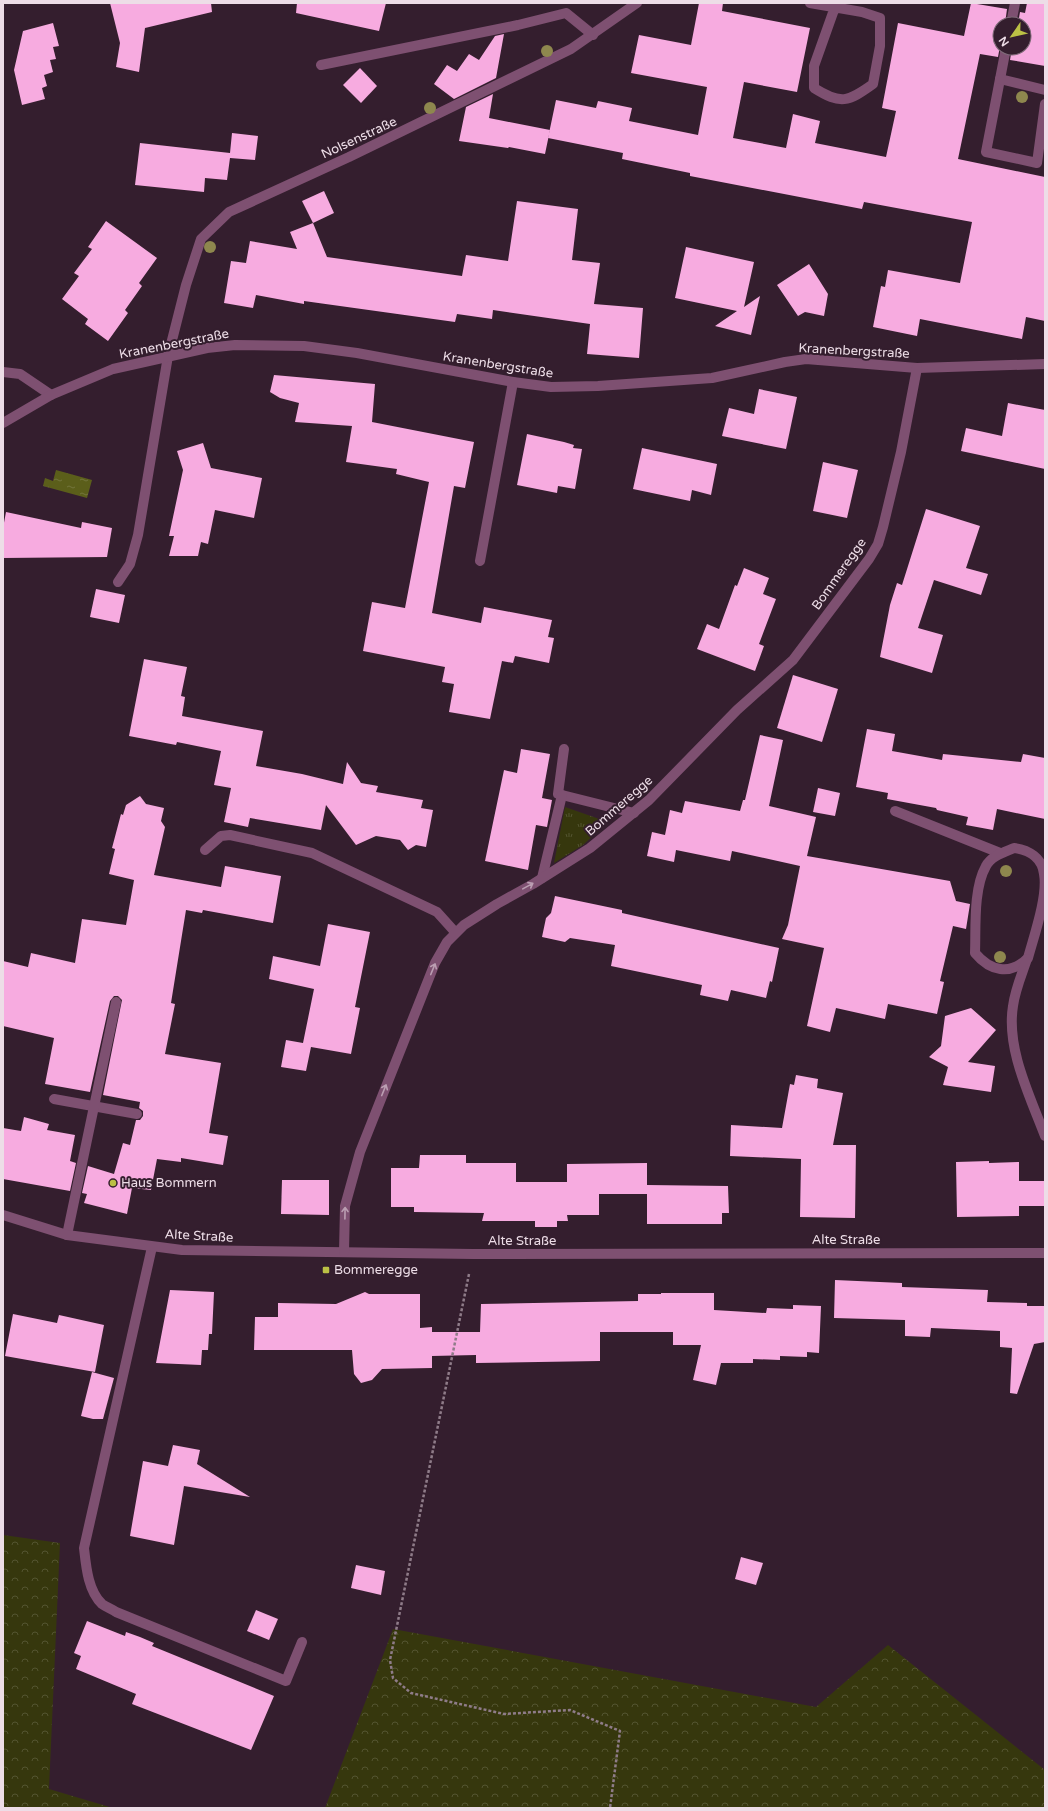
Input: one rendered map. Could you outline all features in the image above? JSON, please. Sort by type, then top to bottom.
[{"type":"street","name":"Nolsenstraße","points":[[118,582],[130,564],[138,535],[168,356],[186,285],[201,239],[228,212],[435,116],[571,49],[637,3]]},
{"type":"street","points":[[810,3],[835,7],[862,12],[880,18],[880,46],[873,84],[854,98],[832,99],[814,88],[814,66],[835,7]]},
{"type":"street","points":[[1013,16],[1015,3]]},
{"type":"street","points":[[321,65],[518,25],[566,13],[593,35]]},
{"type":"street","points":[[1004,56],[986,152],[1037,163],[1045,104]]},
{"type":"street","points":[[1000,79],[1045,90]]},
{"type":"street","name":"Kranenbergstraße","points":[[3,423],[51,395],[113,369],[168,356],[235,344],[304,346],[513,382],[551,387],[674,382],[712,378],[785,362],[806,360],[917,368],[1045,364]]},
{"type":"street","name":"Bommeregge","points":[[344,1252],[345,1206],[360,1152],[435,963],[455,932],[497,904],[590,848],[634,813],[738,710],[793,660],[869,559],[878,544],[901,452],[917,368]]},
{"type":"street","points":[[3,372],[20,374],[51,395]]},
{"type":"street","points":[[480,561],[513,382]]},
{"type":"street","points":[[564,749],[558,794],[634,813]]},
{"type":"street","points":[[542,878],[562,795]]},
{"type":"street","points":[[895,811],[1000,853]]},
{"type":"street","points":[[205,850],[221,836],[230,835],[312,853],[437,912],[455,932]]},
{"type":"street","points":[[1028,958],[1021,965],[1007,969],[995,969],[984,964],[975,953],[975,922],[981,880],[986,865],[1000,853],[1014,848],[1026,850],[1037,858],[1044,874],[1044,890],[1039,916],[1028,958],[1012,1006],[1013,1037],[1019,1066],[1045,1136]]},
{"type":"street","points":[[67,1235],[116,1002]]},
{"type":"street","points":[[54,1099],[137,1114]]},
{"type":"street","name":"Alte Straße","points":[[3,1215],[67,1235],[182,1250],[473,1254],[1045,1253]]},
{"type":"street","points":[[152,1247],[84,1548],[85,1562],[95,1594],[103,1604],[116,1612],[286,1681],[302,1642]]},
{"type":"path","points":[[473,1254],[390,1660],[393,1678],[411,1693],[504,1714],[570,1710],[620,1731],[610,1808]]},
{"type":"green space","points":[[565,807],[608,822],[583,845],[554,863]]},
{"type":"green space","points":[[3,1535],[60,1543],[49,1789],[113,1808],[3,1808]]},
{"type":"green space","points":[[393,1629],[816,1707],[888,1645],[1045,1770],[1045,1808],[325,1808]]},
{"type":"water","points":[[56,470],[92,480],[87,498],[43,486],[45,478],[53,481]]},
{"type":"building","points":[[110,3],[211,3],[212,12],[145,28],[139,72],[116,67],[120,43]]},
{"type":"building","points":[[297,3],[386,3],[379,31],[296,13]]},
{"type":"building","points":[[699,3],[723,3],[722,11],[810,28],[797,92],[744,82],[733,138],[786,148],[793,114],[820,121],[815,143],[886,157],[896,111],[882,108],[898,23],[964,36],[971,3],[1007,9],[1006,16],[992,16],[992,56],[980,54],[958,159],[1045,177],[1045,321],[1026,317],[1022,339],[920,319],[917,336],[873,327],[881,286],[885,287],[888,270],[960,283],[972,222],[864,202],[862,209],[690,176],[690,173],[622,159],[623,153],[548,138],[556,100],[596,108],[598,101],[632,108],[629,121],[698,135],[707,87],[631,73],[639,35],[691,45]]},
{"type":"building","points":[[1027,3],[1045,3],[1045,66],[1010,60],[1011,56],[1032,56],[1032,16],[1019,16],[1020,12],[1025,13]]},
{"type":"building","points":[[53,23],[59,46],[53,47],[56,59],[50,60],[53,72],[44,75],[47,86],[42,88],[45,99],[22,105],[14,70],[23,31]]},
{"type":"building","points":[[504,34],[496,78],[454,99],[434,84],[447,65],[457,71],[469,54],[479,60],[495,36]]},
{"type":"building","points":[[360,68],[377,86],[361,103],[343,85]]},
{"type":"building","points":[[493,94],[489,118],[550,130],[545,154],[509,147],[459,141],[466,107]]},
{"type":"building","points":[[232,133],[258,136],[255,160],[230,158],[227,180],[205,178],[204,192],[135,185],[140,143],[230,153]]},
{"type":"building","points":[[324,191],[334,213],[313,223],[302,201]]},
{"type":"building","points":[[517,201],[578,209],[572,260],[600,263],[594,304],[643,308],[639,358],[587,354],[590,324],[493,310],[492,319],[457,314],[455,322],[304,301],[304,304],[256,295],[253,308],[224,303],[231,261],[246,263],[250,241],[297,249],[290,232],[313,223],[327,257],[462,276],[466,255],[508,261]]},
{"type":"building","points":[[106,221],[157,258],[139,283],[142,286],[125,310],[128,313],[108,341],[85,324],[88,319],[62,299],[79,276],[74,273],[92,249],[88,247]]},
{"type":"building","points":[[686,247],[754,262],[744,307],[760,296],[751,335],[715,326],[737,311],[675,298]]},
{"type":"building","points":[[809,264],[828,294],[824,316],[805,312],[798,316],[777,285]]},
{"type":"building","points":[[274,375],[375,384],[372,422],[474,442],[465,488],[454,486],[432,613],[481,623],[484,607],[552,620],[548,637],[554,638],[549,663],[515,656],[513,663],[502,661],[490,719],[449,712],[454,684],[442,682],[445,667],[363,651],[372,602],[405,608],[429,482],[396,474],[397,469],[346,462],[352,426],[295,422],[299,403],[280,398],[270,392]]},
{"type":"building","points":[[759,389],[797,397],[786,449],[722,436],[729,408],[754,414]]},
{"type":"building","points":[[1008,403],[1045,410],[1045,469],[961,451],[966,428],[1002,436]]},
{"type":"building","points":[[527,434],[564,442],[574,445],[573,448],[582,449],[575,489],[558,486],[557,493],[517,485]]},
{"type":"building","points":[[203,443],[211,468],[262,478],[254,518],[215,510],[208,544],[201,542],[198,556],[169,556],[174,536],[169,536],[183,470],[177,451]]},
{"type":"building","points":[[642,448],[717,464],[711,495],[692,490],[690,501],[633,489]]},
{"type":"building","points":[[823,462],[858,470],[847,518],[813,511]]},
{"type":"building","points":[[926,509],[980,526],[966,568],[988,574],[981,595],[934,580],[918,628],[943,635],[932,673],[880,657],[890,605],[897,583],[902,585]]},
{"type":"building","points":[[6,512],[81,528],[82,522],[112,528],[107,557],[3,558],[3,528]]},
{"type":"building","points":[[744,568],[769,578],[763,594],[776,599],[759,644],[764,646],[755,671],[697,649],[707,624],[719,629],[735,585],[737,586]]},
{"type":"building","points":[[96,589],[125,595],[119,623],[90,617]]},
{"type":"building","points":[[144,659],[187,667],[181,696],[185,697],[182,716],[263,731],[256,766],[302,774],[343,784],[347,762],[361,783],[378,786],[376,792],[423,800],[421,808],[433,810],[426,847],[416,845],[408,850],[400,840],[376,836],[356,845],[326,805],[321,830],[250,818],[248,827],[224,822],[231,788],[214,785],[221,751],[177,742],[176,745],[129,736]]},
{"type":"building","points":[[793,675],[838,689],[822,742],[777,728]]},
{"type":"building","points":[[867,729],[895,734],[892,751],[942,760],[943,754],[1021,762],[1023,754],[1045,758],[1045,819],[997,809],[993,830],[966,825],[968,817],[937,810],[936,808],[887,799],[888,793],[856,787]]},
{"type":"building","points":[[760,735],[783,740],[769,806],[816,817],[807,856],[950,881],[956,901],[970,904],[966,929],[953,926],[940,981],[944,982],[937,1014],[888,1004],[885,1019],[836,1008],[830,1032],[807,1026],[824,948],[782,939],[788,925],[800,866],[732,851],[730,861],[676,850],[674,862],[647,856],[652,832],[665,835],[670,810],[682,813],[685,801],[740,811],[743,800],[745,800]]},
{"type":"building","points":[[521,749],[550,754],[542,798],[552,800],[547,827],[536,825],[528,870],[485,861],[504,770],[517,773]]},
{"type":"building","points":[[818,788],[840,793],[835,816],[813,812]]},
{"type":"building","points":[[140,796],[146,804],[164,808],[161,821],[165,827],[154,875],[221,887],[225,866],[281,876],[273,923],[203,910],[202,913],[186,910],[171,1003],[175,1004],[165,1054],[221,1063],[209,1133],[228,1136],[223,1165],[181,1158],[181,1162],[157,1159],[151,1190],[132,1188],[127,1214],[84,1203],[87,1194],[82,1193],[88,1166],[114,1174],[123,1143],[130,1145],[136,1120],[140,1120],[143,1116],[143,1111],[139,1108],[140,1102],[103,1095],[122,1000],[118,996],[114,996],[110,1001],[90,1092],[45,1084],[54,1038],[3,1026],[3,961],[28,967],[31,953],[75,963],[82,919],[126,925],[134,880],[109,874],[115,849],[112,848],[121,814],[123,815],[126,805]]},
{"type":"building","points":[[555,896],[622,910],[622,913],[779,948],[772,982],[770,981],[766,998],[731,990],[728,1001],[700,995],[702,985],[611,966],[615,945],[570,938],[565,942],[542,937],[546,918],[551,913]]},
{"type":"building","points":[[328,924],[370,932],[355,1007],[360,1008],[351,1054],[311,1047],[306,1071],[281,1067],[286,1040],[303,1043],[314,989],[269,979],[273,956],[320,966]]},
{"type":"building","points":[[971,1008],[996,1030],[968,1062],[995,1066],[991,1092],[943,1085],[948,1067],[929,1057],[941,1046],[945,1016]]},
{"type":"building","points":[[796,1075],[818,1079],[817,1088],[843,1093],[833,1145],[856,1145],[855,1218],[800,1217],[801,1159],[730,1156],[731,1125],[782,1128],[790,1084],[794,1085]]},
{"type":"building","points":[[24,1117],[49,1124],[47,1130],[75,1135],[70,1161],[76,1163],[70,1191],[3,1179],[3,1128],[21,1131]]},
{"type":"building","points":[[420,1155],[466,1155],[466,1163],[516,1163],[516,1182],[567,1182],[567,1164],[647,1163],[647,1194],[599,1194],[599,1215],[567,1215],[568,1221],[557,1221],[557,1227],[535,1227],[535,1221],[482,1221],[484,1213],[414,1212],[414,1207],[391,1207],[391,1168],[419,1168]]},
{"type":"building","points":[[989,1161],[989,1163],[1019,1162],[1019,1181],[1044,1181],[1044,1206],[1019,1206],[1019,1216],[957,1217],[956,1162]]},
{"type":"building","points":[[282,1180],[329,1180],[329,1215],[281,1214]]},
{"type":"building","points":[[647,1185],[728,1186],[729,1213],[722,1213],[722,1224],[647,1224]]},
{"type":"building","points":[[835,1280],[902,1283],[902,1287],[988,1290],[987,1302],[1027,1303],[1027,1306],[1045,1306],[1045,1342],[1034,1344],[1017,1394],[1010,1393],[1012,1348],[1000,1347],[1000,1331],[931,1328],[930,1337],[905,1336],[905,1320],[834,1318]]},
{"type":"building","points":[[170,1290],[214,1292],[212,1334],[209,1334],[208,1350],[202,1350],[201,1365],[156,1363]]},
{"type":"building","points":[[365,1292],[369,1294],[420,1294],[420,1328],[432,1327],[432,1332],[480,1332],[481,1304],[638,1301],[638,1294],[714,1293],[714,1310],[766,1313],[767,1308],[793,1309],[793,1305],[821,1306],[819,1353],[807,1352],[807,1357],[780,1356],[780,1360],[753,1359],[753,1363],[721,1363],[716,1385],[693,1380],[701,1345],[673,1345],[673,1332],[600,1332],[600,1361],[476,1363],[476,1355],[432,1356],[432,1368],[382,1369],[372,1380],[361,1383],[354,1374],[352,1350],[254,1350],[255,1317],[278,1317],[278,1303],[336,1304]]},
{"type":"building","points":[[13,1314],[57,1323],[59,1315],[104,1325],[95,1372],[5,1356]]},
{"type":"building","points":[[92,1372],[114,1378],[103,1419],[93,1419],[81,1416]]},
{"type":"building","points":[[173,1445],[200,1450],[197,1464],[250,1497],[184,1486],[174,1545],[130,1536],[143,1461],[168,1466]]},
{"type":"building","points":[[741,1557],[763,1563],[756,1585],[735,1579]]},
{"type":"building","points":[[356,1565],[385,1571],[381,1595],[351,1588]]},
{"type":"building","points":[[256,1610],[278,1619],[269,1640],[247,1631]]},
{"type":"building","points":[[87,1621],[125,1636],[126,1632],[140,1637],[154,1643],[152,1646],[274,1696],[251,1750],[132,1704],[136,1694],[76,1669],[81,1656],[74,1653]]},
{"type":"place","name":"Haus Bommern","points":[[113,1183]]},
{"type":"place","name":"Bommeregge","points":[[326,1270]]}]
